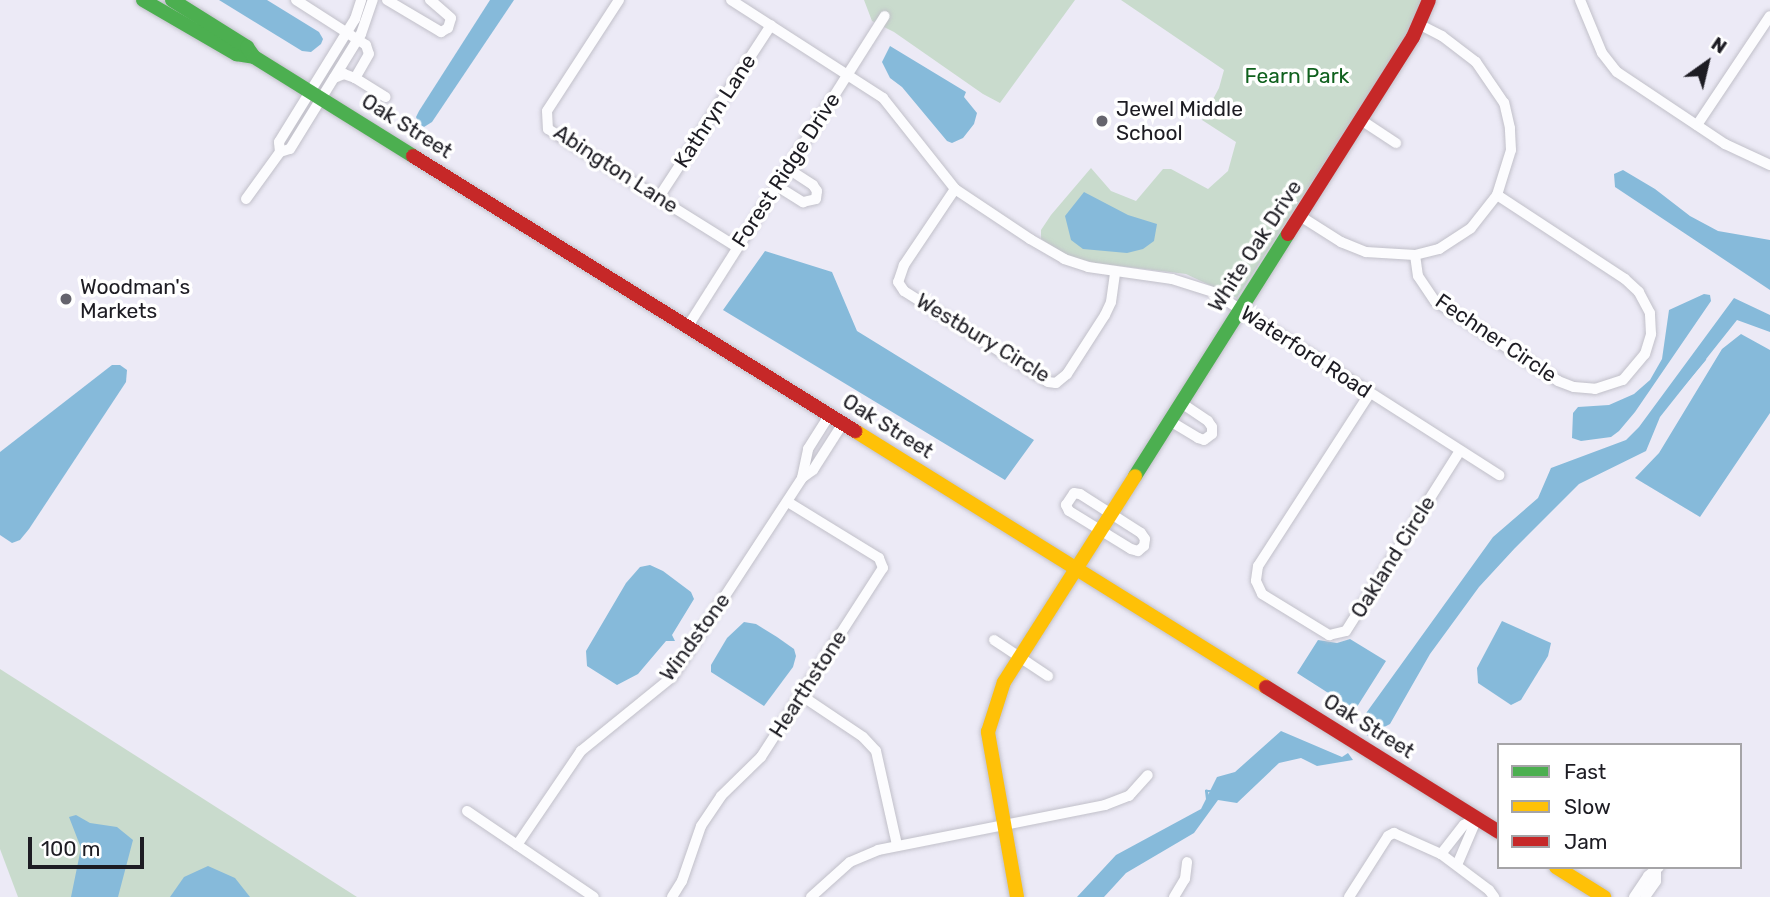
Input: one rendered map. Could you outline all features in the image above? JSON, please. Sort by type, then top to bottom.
[{"type":"street","name":"Oak Street","points":[[143,0],[236,54],[254,57],[315,94],[1497,831]]},
{"type":"street","points":[[296,0],[366,46],[369,54],[355,78]]},
{"type":"street","points":[[331,80],[357,39],[361,21],[361,0]]},
{"type":"street","points":[[246,199],[280,152],[290,149],[347,33],[361,21],[373,0]]},
{"type":"street","points":[[387,0],[442,32],[449,28],[451,18],[430,0]]},
{"type":"street","name":"Abington Lane","points":[[619,0],[547,111],[548,129],[737,247]]},
{"type":"street","name":"Waterford Road","points":[[731,0],[883,98],[900,115],[955,189],[1064,259],[1115,273],[1172,279],[1200,286],[1499,475]]},
{"type":"street","name":"White Oak Drive","points":[[1017,897],[988,732],[1004,682],[1361,120],[1420,25],[1429,0]]},
{"type":"street","points":[[1580,0],[1602,53],[1617,72],[1745,156],[1770,165]]},
{"type":"street","name":"Oak Street","points":[[178,2],[247,47],[254,57]]},
{"type":"street","name":"Forest Ridge Drive","points":[[688,326],[885,16]]},
{"type":"street","points":[[1697,125],[1770,16]]},
{"type":"street","name":"Kathryn Lane","points":[[659,197],[771,25]]},
{"type":"street","points":[[1300,216],[1341,242],[1366,252],[1415,255],[1439,249],[1471,228],[1497,195],[1506,174],[1511,150],[1510,128],[1504,103],[1476,62],[1451,42],[1420,25]]},
{"type":"street","points":[[315,94],[341,74],[355,78],[386,97]]},
{"type":"street","points":[[1361,120],[1396,143]]},
{"type":"street","points":[[777,186],[803,202],[816,199],[817,191],[813,185],[788,169]]},
{"type":"street","name":"Westbury Circle","points":[[955,189],[904,265],[898,282],[905,291],[1048,382],[1056,383],[1068,374],[1105,315],[1111,302],[1115,273]]},
{"type":"street","name":"Fechner Circle","points":[[1415,255],[1418,276],[1435,301],[1558,381],[1574,387],[1595,389],[1623,380],[1645,355],[1651,334],[1650,313],[1639,292],[1625,279],[1497,195]]},
{"type":"street","name":"Oakland Circle","points":[[1370,393],[1258,566],[1256,581],[1262,594],[1329,635],[1346,631],[1460,451]]},
{"type":"street","points":[[1170,421],[1204,440],[1212,434],[1208,421],[1181,403]]},
{"type":"street","name":"Windstone","points":[[517,845],[581,751],[672,677],[788,502],[802,478],[808,449],[830,414]]},
{"type":"street","name":"Windstone","points":[[802,478],[813,470],[844,423]]},
{"type":"street","points":[[1074,494],[1080,494],[1111,512],[1141,533],[1145,539],[1144,545],[1138,551],[1131,549],[1099,530],[1069,511],[1068,499],[1074,494]]},
{"type":"street","name":"Hearthstone","points":[[672,897],[682,881],[701,826],[714,806],[761,757],[883,568],[879,558],[788,502]]},
{"type":"street","points":[[994,640],[1048,676]]},
{"type":"street","points":[[802,696],[863,737],[876,751],[897,845]]},
{"type":"street","points":[[811,897],[850,862],[897,845],[1105,805],[1129,796],[1148,775]]},
{"type":"street","points":[[467,811],[594,897]]},
{"type":"street","points":[[1441,854],[1464,825],[1477,818]]},
{"type":"street","points":[[1457,866],[1477,818]]},
{"type":"street","points":[[1349,897],[1388,836],[1394,833],[1441,854],[1494,897]]},
{"type":"street","points":[[1174,897],[1185,879],[1187,862]]},
{"type":"street","points":[[1559,869],[1604,897]]},
{"type":"street","points":[[1634,897],[1648,876],[1657,869]]},
{"type":"street","points":[[1645,897],[1656,881],[1657,869]]},
{"type":"green space","points":[[864,0],[1075,0],[1000,103],[894,32],[872,21]]},
{"type":"green space","name":"Fearn Park","points":[[1121,0],[1426,0],[1421,13],[1237,298],[1186,274],[1096,263],[1068,256],[1041,239],[1041,230],[1051,215],[1091,168],[1111,191],[1136,201],[1163,169],[1171,169],[1208,189],[1228,171],[1236,142],[1202,120],[1219,88],[1224,70]]},
{"type":"green space","points":[[0,669],[357,897],[18,897],[0,849]]},
{"type":"water","points":[[219,0],[267,0],[319,32],[323,39],[321,44],[311,52],[302,51]]},
{"type":"water","points":[[490,0],[514,0],[432,122],[424,127],[416,117],[419,111]]},
{"type":"water","points":[[890,46],[966,92],[964,97],[977,113],[974,124],[963,138],[952,143],[947,141],[902,87],[890,78],[882,62]]},
{"type":"water","points":[[1623,170],[1655,189],[1690,216],[1718,231],[1770,240],[1770,290],[1615,187],[1614,174]]},
{"type":"water","points":[[1084,192],[1128,215],[1157,224],[1154,241],[1143,249],[1127,253],[1083,249],[1071,240],[1065,216]]},
{"type":"water","points":[[765,251],[832,272],[857,331],[1034,440],[1005,480],[723,310]]},
{"type":"water","points":[[1704,294],[1710,295],[1711,301],[1619,431],[1611,437],[1581,441],[1572,438],[1573,413],[1578,407],[1609,405],[1634,394],[1650,380],[1662,359],[1669,310]]},
{"type":"water","points":[[1734,298],[1770,315],[1770,332],[1737,320],[1660,417],[1646,451],[1579,484],[1515,548],[1479,587],[1430,654],[1390,724],[1367,736],[1364,716],[1493,537],[1538,498],[1551,468],[1626,440],[1639,427]]},
{"type":"water","points":[[1741,334],[1770,350],[1770,413],[1700,517],[1635,478],[1659,453],[1722,349]]},
{"type":"water","points":[[112,365],[120,365],[127,370],[126,382],[29,529],[20,540],[12,543],[0,535],[0,452]]},
{"type":"water","points":[[650,565],[663,571],[691,592],[694,599],[672,635],[675,641],[666,641],[638,674],[617,685],[587,666],[586,651],[626,583],[640,567]]},
{"type":"water","points":[[1502,621],[1551,643],[1548,656],[1521,700],[1511,705],[1478,683],[1477,668]]},
{"type":"water","points":[[744,622],[756,624],[777,637],[794,649],[796,656],[793,667],[764,706],[711,672],[711,665],[727,638]]},
{"type":"water","points":[[1350,639],[1386,661],[1355,710],[1297,673],[1318,640],[1337,643]]},
{"type":"water","points":[[1281,731],[1342,757],[1348,753],[1353,760],[1317,766],[1301,758],[1279,763],[1237,803],[1218,800],[1194,833],[1126,873],[1104,897],[1077,897],[1116,855],[1201,809],[1217,777],[1235,772]]},
{"type":"water","points":[[76,815],[90,823],[117,827],[133,840],[118,897],[71,897],[81,848],[69,817]]},
{"type":"water","points":[[208,866],[235,878],[250,897],[170,897],[184,877]]},
{"type":"waterway","points":[[1679,389],[1704,359]]},
{"type":"waterway","points":[[1207,799],[1206,791],[1212,791]]},
{"type":"traffic: fast","points":[[143,0],[236,54],[254,57]]},
{"type":"traffic: fast","points":[[172,0],[247,47],[254,57],[413,156]]},
{"type":"traffic: fast","points":[[1135,476],[1288,234]]},
{"type":"traffic: slow","points":[[855,431],[1266,687]]},
{"type":"traffic: slow","points":[[1017,897],[988,732],[1004,682],[1135,476]]},
{"type":"traffic: slow","points":[[1559,869],[1604,897]]},
{"type":"traffic: jam","points":[[1288,234],[1413,37],[1429,0]]},
{"type":"traffic: jam","points":[[413,156],[855,431]]},
{"type":"traffic: jam","points":[[1266,687],[1497,831]]},
{"type":"place","name":"Jewel Middle School","points":[[1102,121]]},
{"type":"place","name":"Woodman's Markets","points":[[66,299]]}]
